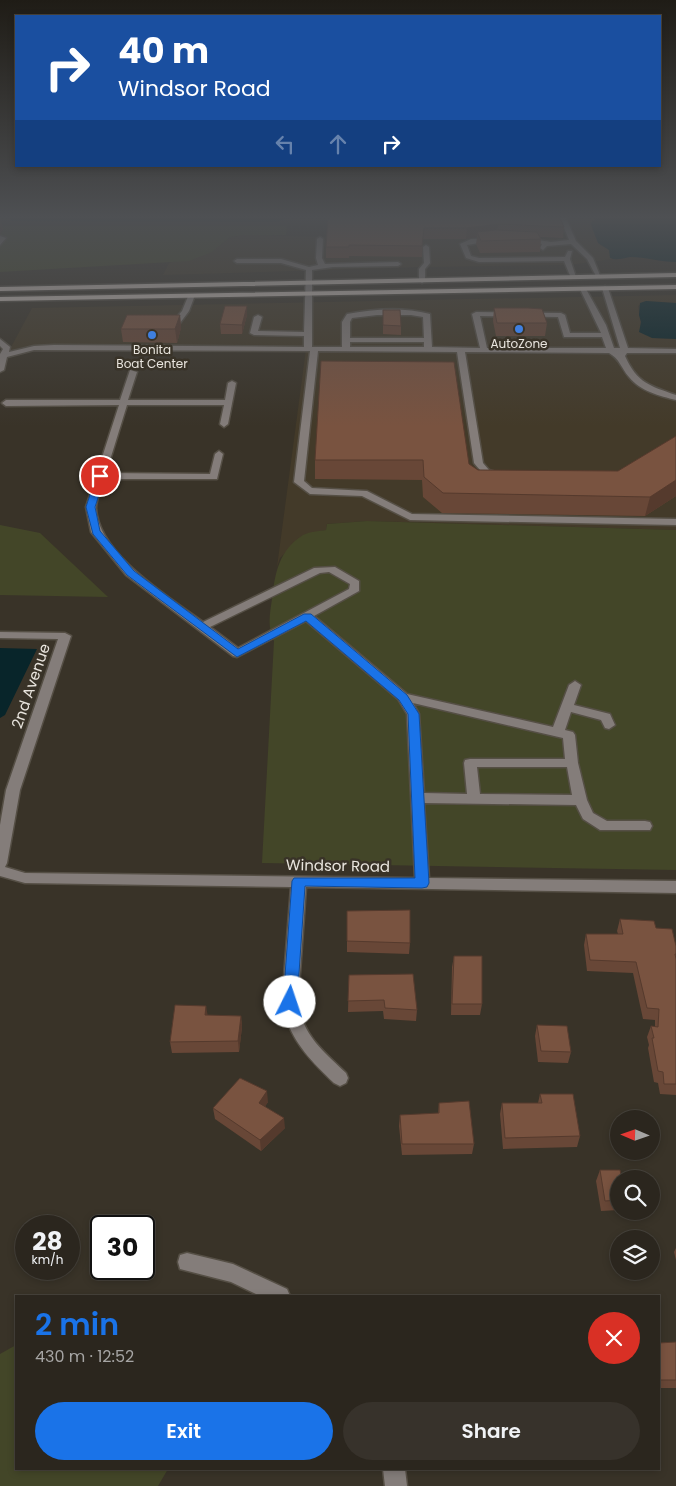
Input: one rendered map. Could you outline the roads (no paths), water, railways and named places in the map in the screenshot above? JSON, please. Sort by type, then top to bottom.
[{"type":"main road","points":[[0,289],[85,287]]},
{"type":"main road","points":[[0,299],[651,287]]},
{"type":"street","points":[[310,287],[309,334],[316,366],[298,482],[310,492],[364,493],[410,517],[676,522]]},
{"type":"street","points":[[605,288],[614,312],[628,373],[635,381],[676,398]]},
{"type":"street","points":[[582,289],[606,335],[611,351]]},
{"type":"street","points":[[159,322],[177,321],[185,311],[191,295]]},
{"type":"street","points":[[346,350],[346,322],[350,316],[365,313],[427,316],[428,350]]},
{"type":"street","points":[[484,350],[476,314],[561,315],[567,335],[606,335]]},
{"type":"street","points":[[258,317],[254,333],[309,334]]},
{"type":"street","points":[[346,340],[428,340]]},
{"type":"street","points":[[0,341],[7,349],[1,355],[0,370]]},
{"type":"street","points":[[1,355],[34,348],[54,347],[611,351],[623,354],[676,351]]},
{"type":"street","points":[[461,350],[461,368],[479,463],[486,472],[514,479]]},
{"type":"street","points":[[453,362],[461,368]]},
{"type":"street","points":[[133,372],[90,507],[96,532],[130,573],[202,627],[237,653],[354,591],[355,584],[331,569],[318,570],[202,627]]},
{"type":"street","points":[[224,424],[232,383]]},
{"type":"street","points":[[2,401],[229,402]]},
{"type":"street","points":[[100,476],[214,477],[219,454]]},
{"type":"street","points":[[307,616],[403,697],[413,714],[422,883]]},
{"type":"street","name":"2nd Avenue","points":[[0,635],[65,636],[13,790],[0,863]]},
{"type":"street","points":[[558,731],[575,685]]},
{"type":"street","points":[[403,697],[569,735],[572,764],[580,800],[588,816],[605,826],[645,826]]},
{"type":"street","points":[[567,707],[606,717],[609,725]]},
{"type":"street","points":[[474,799],[470,763],[572,764]]},
{"type":"street","points":[[416,798],[580,800]]},
{"type":"street","name":"Windsor Road","points":[[0,871],[25,878],[676,887]]},
{"type":"street","points":[[298,881],[290,1002],[291,1014],[295,1028],[309,1049],[340,1078]]},
{"type":"street","points":[[187,1262],[234,1273],[278,1295]]},
{"type":"street","points":[[394,1470],[396,1486]]},
{"type":"water","points":[[646,301],[676,303],[676,339],[652,338],[639,332],[641,322],[639,315],[640,303]]},
{"type":"water","points":[[0,648],[37,649],[5,715],[0,718]]},
{"type":"place","name":"AutoZone","points":[[519,329]]},
{"type":"place","name":"Bonita Boat Center","points":[[152,335]]}]
